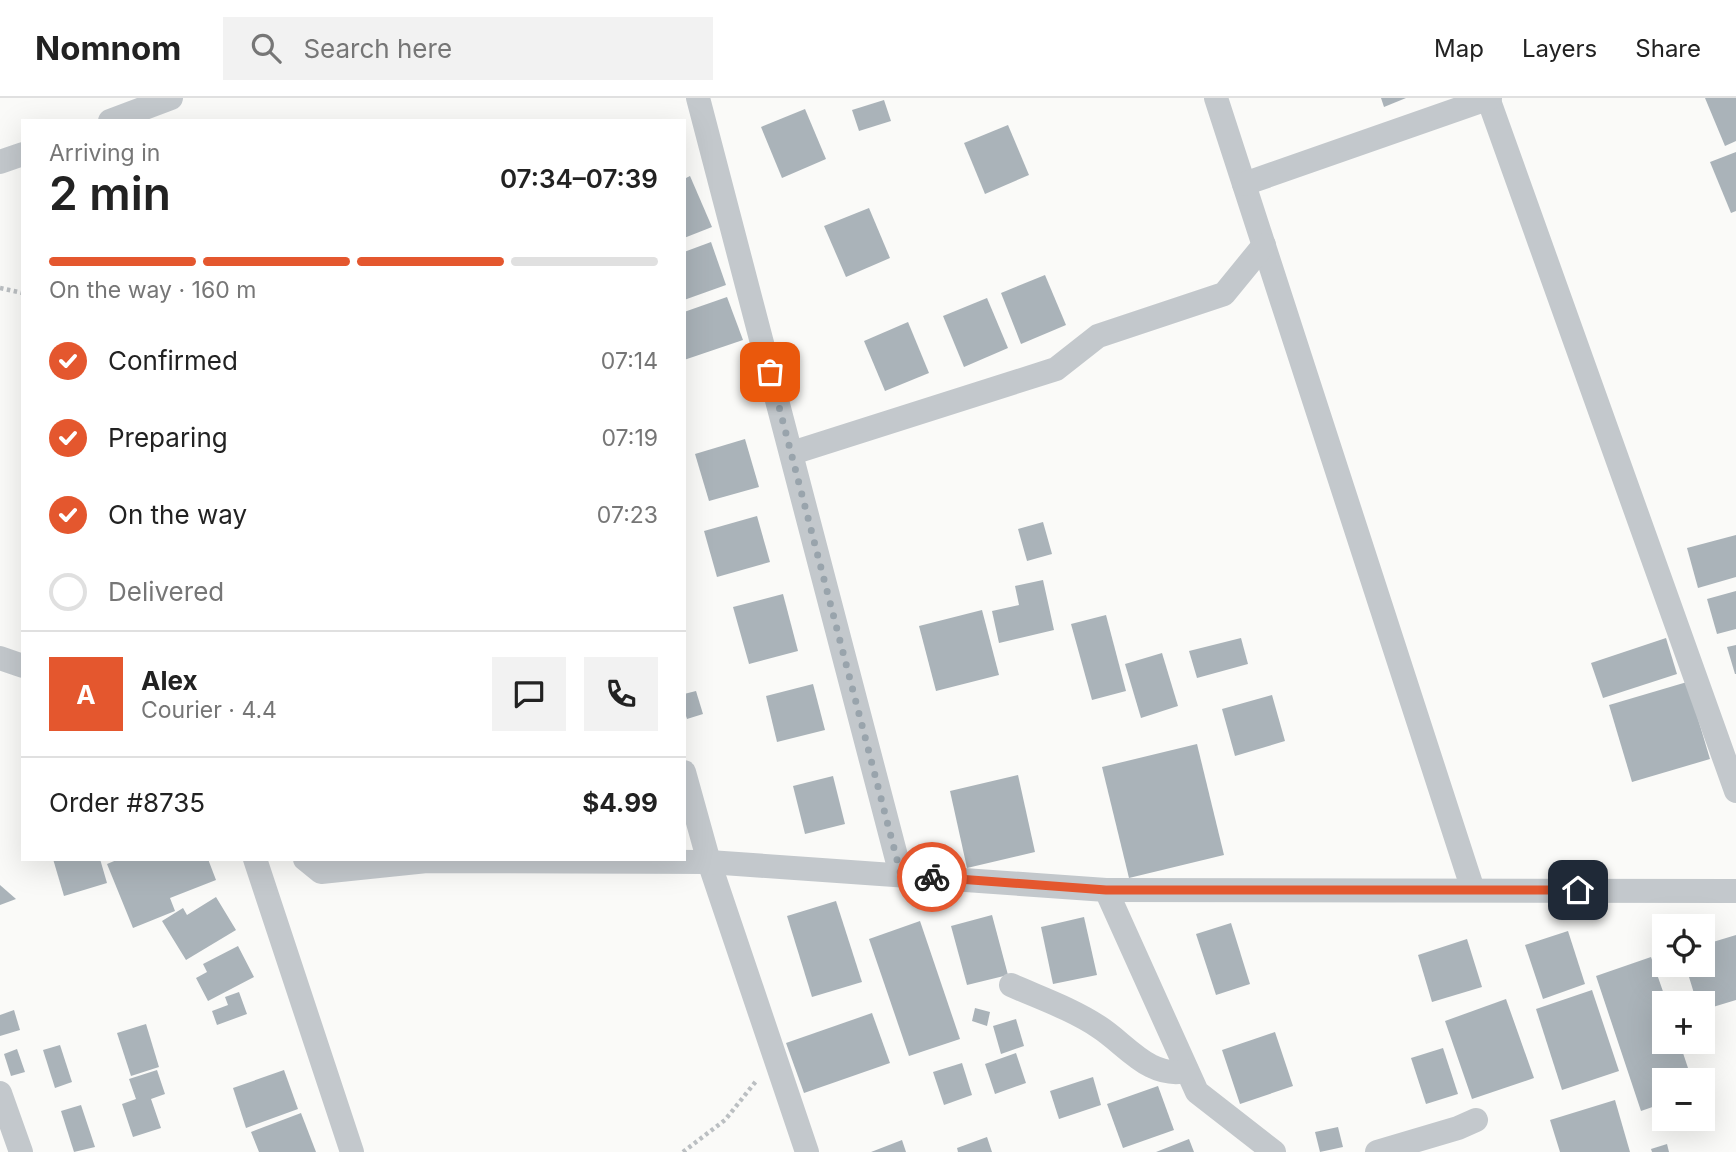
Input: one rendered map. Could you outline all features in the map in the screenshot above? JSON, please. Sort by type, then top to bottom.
[{"type":"street","points":[[115,119],[171,98]]},
{"type":"street","points":[[698,98],[901,875]]},
{"type":"street","points":[[1216,98],[1473,890]]},
{"type":"street","points":[[1244,184],[1489,98],[1736,791]]},
{"type":"street","points":[[0,162],[21,155]]},
{"type":"street","points":[[792,453],[1056,369],[1098,336],[1224,294],[1264,245]]},
{"type":"street","points":[[0,658],[21,665]]},
{"type":"street","points":[[686,779],[709,862],[807,1152]]},
{"type":"street","points":[[256,861],[352,1152]]},
{"type":"street","points":[[307,861],[321,872],[427,861],[709,862],[1106,890],[1736,891]]},
{"type":"street","points":[[1106,890],[1197,1093],[1274,1152]]},
{"type":"street","points":[[1011,985],[1100,1027],[1127,1051],[1156,1069],[1176,1073],[1188,1071]]},
{"type":"street","points":[[0,1093],[21,1152]]},
{"type":"street","points":[[1377,1152],[1476,1120]]},
{"type":"path","points":[[0,288],[21,293]]},
{"type":"path","points":[[683,1152],[725,1121],[776,1059]]},
{"type":"building","points":[[1381,98],[1406,98],[1384,107]]},
{"type":"building","points":[[1705,98],[1736,98],[1736,141],[1725,146]]},
{"type":"building","points":[[884,100],[891,121],[859,131],[852,110]]},
{"type":"building","points":[[805,109],[826,159],[782,178],[761,127]]},
{"type":"building","points":[[1008,125],[1029,175],[985,194],[964,143]]},
{"type":"building","points":[[1736,152],[1736,211],[1731,213],[1710,162]]},
{"type":"building","points":[[690,176],[712,227],[686,237],[686,178]]},
{"type":"building","points":[[869,208],[890,258],[846,277],[824,226]]},
{"type":"building","points":[[711,242],[726,285],[686,299],[686,251]]},
{"type":"building","points":[[1045,275],[1066,325],[1021,344],[1001,293]]},
{"type":"building","points":[[727,297],[743,340],[686,359],[686,311]]},
{"type":"building","points":[[987,298],[1008,348],[964,367],[943,316]]},
{"type":"building","points":[[908,322],[929,373],[885,391],[864,341]]},
{"type":"building","points":[[745,439],[759,487],[709,501],[695,454]]},
{"type":"building","points":[[757,516],[770,562],[717,577],[704,531]]},
{"type":"building","points":[[1043,522],[1052,554],[1027,561],[1018,529]]},
{"type":"building","points":[[1736,535],[1736,577],[1698,588],[1687,548]]},
{"type":"building","points":[[1043,580],[1054,630],[999,643],[992,611],[1019,605],[1015,586]]},
{"type":"building","points":[[1736,591],[1736,629],[1717,634],[1707,599]]},
{"type":"building","points":[[783,594],[798,651],[749,664],[733,607]]},
{"type":"building","points":[[982,610],[999,675],[936,691],[919,626]]},
{"type":"building","points":[[1106,615],[1126,691],[1092,700],[1071,624]]},
{"type":"building","points":[[1241,638],[1248,664],[1197,678],[1189,651]]},
{"type":"building","points":[[1666,638],[1677,674],[1603,698],[1591,663]]},
{"type":"building","points":[[1736,645],[1736,674],[1735,674],[1727,647]]},
{"type":"building","points":[[1162,653],[1178,706],[1141,718],[1125,664]]},
{"type":"building","points":[[1687,682],[1710,759],[1632,782],[1609,705]]},
{"type":"building","points":[[813,684],[825,730],[777,742],[766,696]]},
{"type":"building","points":[[696,691],[703,714],[687,719],[686,694]]},
{"type":"building","points":[[1272,695],[1285,741],[1235,756],[1222,709]]},
{"type":"building","points":[[1197,744],[1224,855],[1129,878],[1102,767]]},
{"type":"building","points":[[1018,775],[1035,852],[967,868],[950,791]]},
{"type":"building","points":[[833,776],[845,824],[805,834],[793,786]]},
{"type":"building","points":[[54,861],[101,861],[107,883],[64,896]]},
{"type":"building","points":[[114,861],[209,861],[216,880],[170,898],[175,911],[133,928],[107,864]]},
{"type":"building","points":[[0,885],[16,899],[0,905]]},
{"type":"building","points":[[216,897],[236,930],[186,960],[162,921],[183,908],[187,915]]},
{"type":"building","points":[[836,901],[862,982],[812,997],[787,916]]},
{"type":"building","points":[[992,915],[1008,975],[967,985],[951,926]]},
{"type":"building","points":[[1084,917],[1097,975],[1053,984],[1041,927]]},
{"type":"building","points":[[920,921],[960,1039],[909,1056],[869,939]]},
{"type":"building","points":[[1231,923],[1250,984],[1216,995],[1196,934]]},
{"type":"building","points":[[1568,931],[1585,984],[1543,999],[1525,945]]},
{"type":"building","points":[[1736,935],[1736,1000],[1715,1006],[1715,991],[1693,991],[1689,977],[1715,977],[1715,941]]},
{"type":"building","points":[[1467,939],[1482,987],[1432,1002],[1418,955]]},
{"type":"building","points":[[238,946],[254,977],[208,1001],[196,978],[207,972],[203,964]]},
{"type":"building","points":[[1651,957],[1652,977],[1658,977],[1663,991],[1652,991],[1652,1054],[1683,1054],[1688,1068],[1652,1068],[1652,1107],[1641,1111],[1596,976]]},
{"type":"building","points":[[1592,990],[1619,1071],[1562,1090],[1536,1009]]},
{"type":"building","points":[[239,992],[247,1014],[217,1025],[212,1011],[228,1005],[225,997]]},
{"type":"building","points":[[1506,999],[1534,1078],[1472,1099],[1445,1021]]},
{"type":"building","points":[[975,1008],[990,1012],[987,1026],[972,1021]]},
{"type":"building","points":[[14,1010],[20,1030],[0,1036],[0,1015]]},
{"type":"building","points":[[872,1013],[890,1063],[804,1093],[786,1043]]},
{"type":"building","points":[[1016,1019],[1024,1046],[1001,1054],[993,1026]]},
{"type":"building","points":[[146,1024],[159,1067],[131,1076],[117,1033]]},
{"type":"building","points":[[1275,1032],[1293,1086],[1240,1104],[1222,1050]]},
{"type":"building","points":[[60,1045],[72,1082],[55,1088],[43,1050]]},
{"type":"building","points":[[1443,1048],[1458,1094],[1426,1104],[1411,1058]]},
{"type":"building","points":[[17,1049],[25,1072],[11,1076],[4,1054]]},
{"type":"building","points":[[1016,1053],[1026,1083],[995,1094],[985,1064]]},
{"type":"building","points":[[962,1063],[972,1095],[944,1105],[933,1072]]},
{"type":"building","points":[[157,1070],[165,1094],[151,1099],[161,1128],[133,1137],[122,1104],[136,1099],[129,1079]]},
{"type":"building","points":[[284,1070],[298,1109],[246,1128],[233,1088]]},
{"type":"building","points":[[1093,1077],[1101,1105],[1059,1119],[1050,1091]]},
{"type":"building","points":[[1158,1086],[1174,1130],[1123,1148],[1107,1104]]},
{"type":"building","points":[[1615,1100],[1630,1152],[1560,1152],[1550,1120]]},
{"type":"building","points":[[81,1105],[95,1147],[74,1152],[61,1111]]},
{"type":"building","points":[[301,1113],[316,1152],[259,1152],[251,1132]]},
{"type":"building","points":[[1338,1127],[1343,1147],[1320,1152],[1315,1132]]},
{"type":"building","points":[[987,1137],[992,1152],[958,1152],[957,1148]]},
{"type":"building","points":[[1189,1139],[1194,1152],[1156,1152]]},
{"type":"building","points":[[902,1140],[906,1152],[871,1152]]},
{"type":"building","points":[[1667,1144],[1669,1152],[1652,1152],[1651,1149]]},
{"type":"way so far","points":[[770,372],[901,875],[932,877]]},
{"type":"route","points":[[932,877],[1106,890],[1578,890]]}]
